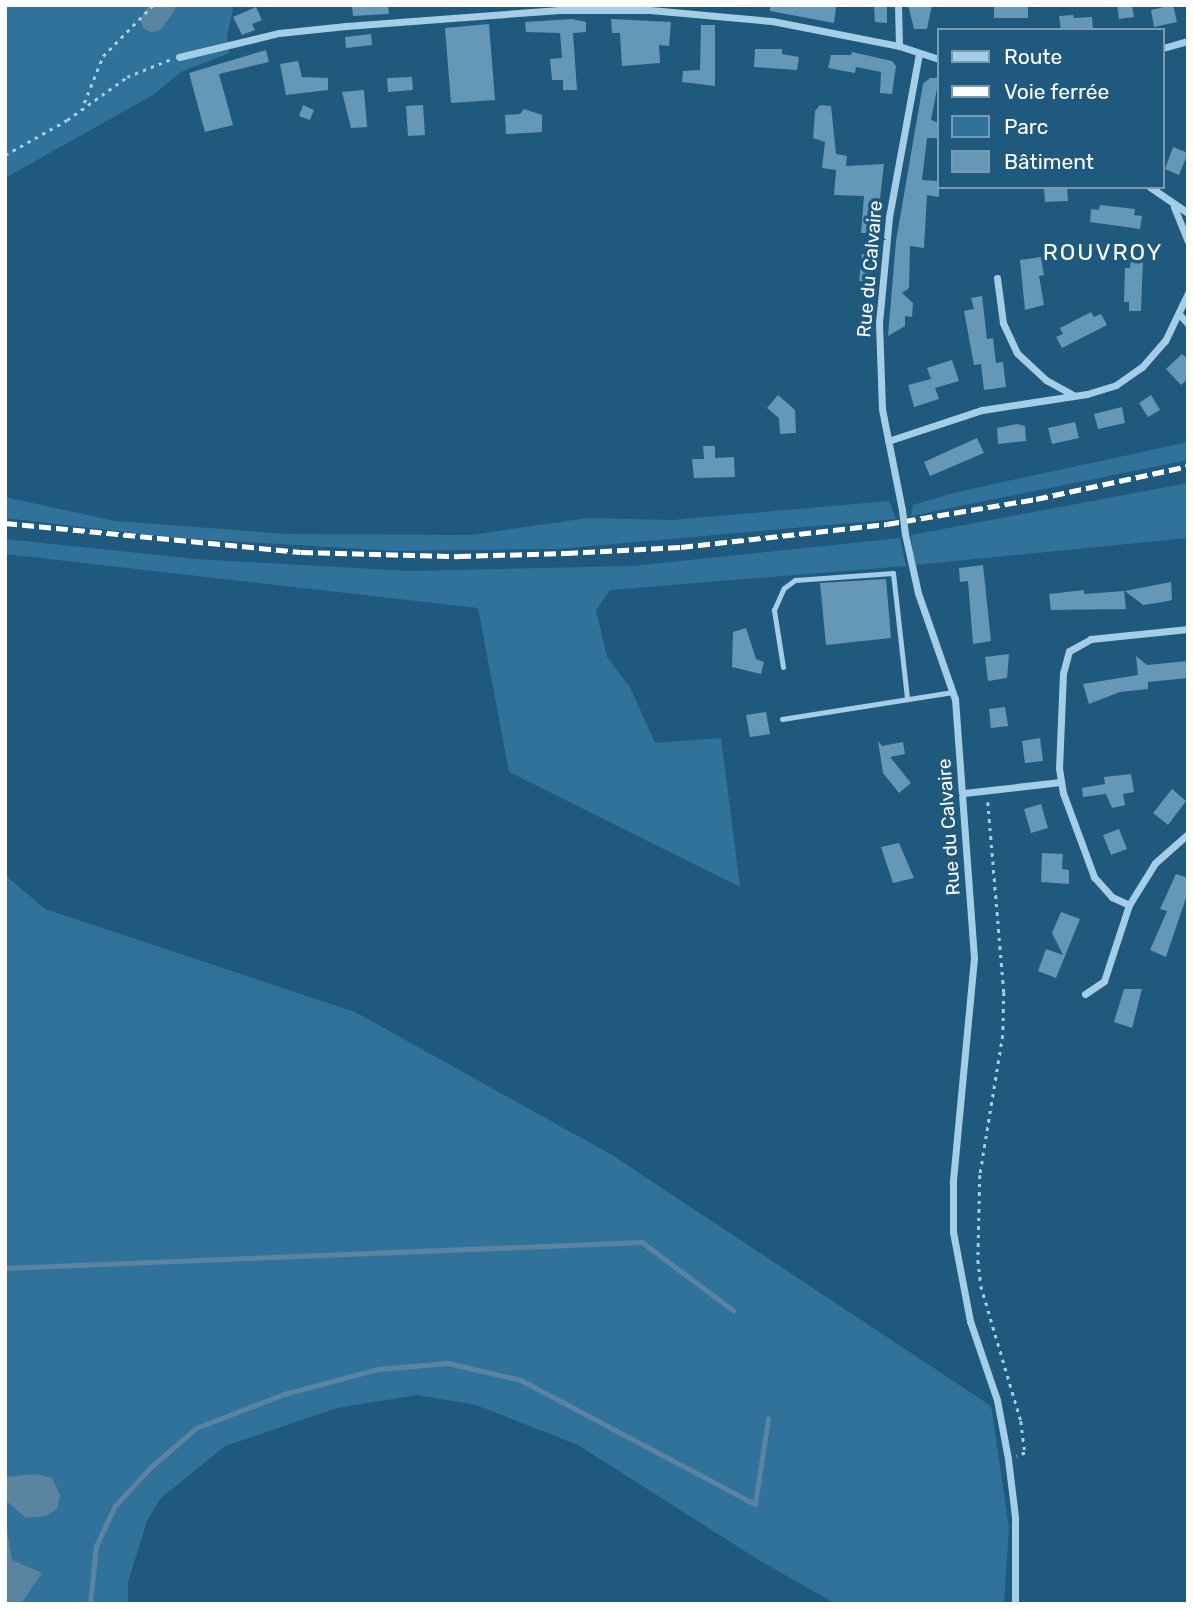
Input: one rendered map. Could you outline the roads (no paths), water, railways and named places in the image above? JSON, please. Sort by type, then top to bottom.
[{"type":"street","points":[[898,5],[899,46]]},
{"type":"street","points":[[179,57],[279,33],[559,10],[712,13],[899,46],[937,58]]},
{"type":"street","points":[[1165,47],[1188,41]]},
{"type":"street","name":"Rue du Calvaire","points":[[919,54],[881,278],[878,357],[888,440],[918,593],[953,692],[964,793],[974,958],[953,1182],[953,1232],[970,1321],[997,1400],[1008,1459],[1016,1517],[1015,1604]]},
{"type":"street","points":[[1152,189],[1174,207],[1188,213]]},
{"type":"street","points":[[1174,207],[1188,241]]},
{"type":"street","points":[[997,278],[1003,323],[1017,353],[1046,380],[1075,396]]},
{"type":"street","points":[[888,440],[982,410],[1107,389],[1134,374],[1165,341],[1180,315],[1188,293]]},
{"type":"street","points":[[1180,315],[1188,324]]},
{"type":"street","points":[[1129,905],[1098,885],[1060,782],[1063,673],[1069,651],[1091,639],[1188,629]]},
{"type":"street","points":[[964,793],[1060,782]]},
{"type":"street","points":[[1085,994],[1104,981],[1129,905],[1155,863],[1188,834]]},
{"type":"lane","points":[[783,667],[774,610],[784,588],[795,580],[893,573],[907,698]]},
{"type":"lane","points":[[782,719],[953,692]]},
{"type":"waterway","points":[[153,20],[164,5]]},
{"type":"waterway","points":[[5,1268],[642,1242],[733,1310]]},
{"type":"waterway","points":[[90,1604],[96,1546],[115,1506],[150,1468],[196,1428],[284,1394],[378,1369],[448,1363],[521,1380],[755,1504],[768,1419]]},
{"type":"railway","points":[[5,523],[301,552],[459,556],[566,553],[681,547],[887,524],[1036,499],[1188,466]]},
{"type":"district","name":"ROUVROY","points":[[1103,252]]}]
